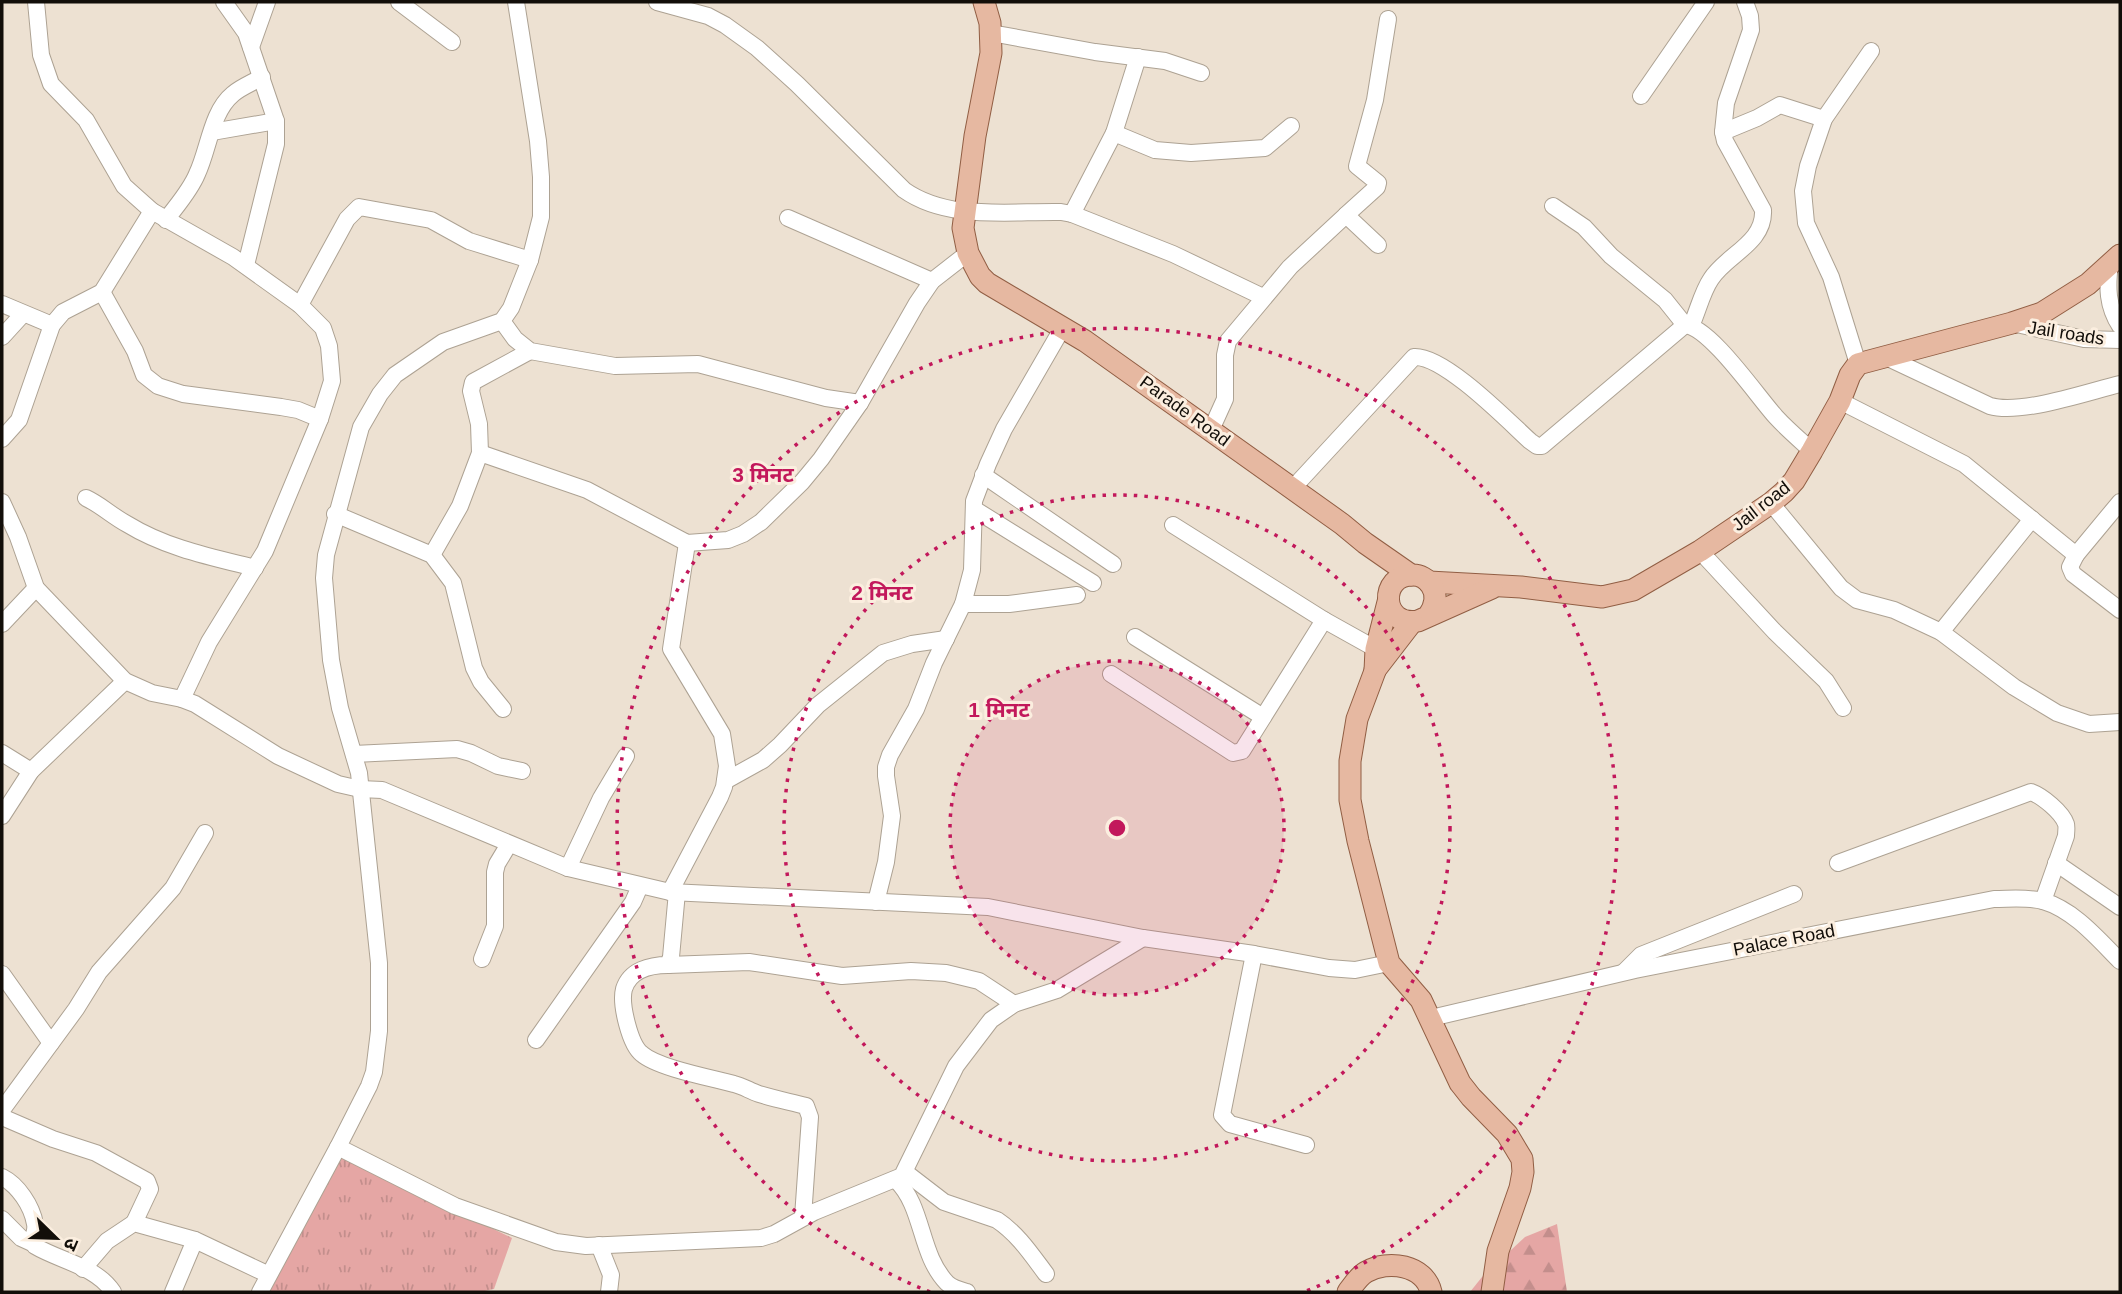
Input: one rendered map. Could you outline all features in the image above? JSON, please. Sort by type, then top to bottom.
[{"type":"main road","name":"Parade Road","points":[[994,11],[991,53],[975,136],[963,228],[968,253],[980,276],[1063,327],[1293,488],[1365,543],[1420,578]]},
{"type":"main road","name":"Parade Road","points":[[967,206],[977,249],[999,288]]},
{"type":"main road","points":[[1858,364],[2042,313],[2069,298],[2115,259]]},
{"type":"main road","name":"Jail road","points":[[1420,578],[1495,587],[1521,587],[1580,596],[1614,596],[1633,590],[1700,551],[1771,503],[1794,481],[1858,364]]},
{"type":"main road","points":[[1365,543],[1394,615],[1406,622],[1420,619],[1495,587]]},
{"type":"main road","points":[[1375,671],[1435,602],[1433,588],[1420,578],[1398,579],[1390,589],[1375,671],[1357,719],[1350,761],[1350,800],[1388,963],[1421,1000],[1460,1083],[1507,1134],[1522,1159],[1520,1188],[1498,1251],[1492,1292]]},
{"type":"main road","points":[[1348,1292],[1362,1274],[1386,1265],[1408,1268],[1425,1288]]},
{"type":"street","points":[[36,2],[41,55],[51,84],[86,120],[124,186],[152,211],[246,265],[268,284],[300,305],[323,328],[329,346],[332,381],[320,419],[265,551],[209,642],[182,699]]},
{"type":"street","points":[[224,2],[240,22],[251,47],[276,121],[276,144],[246,265]]},
{"type":"street","points":[[251,47],[267,2]]},
{"type":"street","points":[[399,2],[452,41]]},
{"type":"street","points":[[260,1292],[267,1274],[369,1086],[379,1031],[379,963],[360,789],[355,754],[334,684],[324,578],[326,555],[335,514],[361,427],[380,394],[395,375],[443,342],[502,321],[511,308],[530,260],[541,217],[541,177],[516,2]]},
{"type":"street","points":[[657,2],[693,11],[725,25],[757,48],[797,83],[904,190],[923,203],[944,209],[967,206],[1072,214],[1173,254],[1263,297]]},
{"type":"street","points":[[1641,96],[1706,2]]},
{"type":"street","points":[[1293,488],[1414,357],[1419,356],[1433,363],[1472,387],[1530,442],[1542,446],[1688,325],[1710,280],[1756,235],[1763,219],[1763,210],[1725,141],[1723,132],[1726,103],[1751,30],[1751,16],[1745,2]]},
{"type":"street","points":[[994,11],[1095,52],[1177,64],[1201,73]]},
{"type":"street","points":[[1211,430],[1224,399],[1228,341],[1290,267],[1377,187],[1378,183],[1357,166],[1376,100],[1388,19]]},
{"type":"street","points":[[1858,364],[1836,290],[1808,231],[1804,215],[1805,178],[1824,119],[1871,51]]},
{"type":"street","points":[[1072,214],[1114,133],[1138,57]]},
{"type":"street","points":[[166,220],[192,184],[215,120],[232,95],[262,77]]},
{"type":"street","points":[[1723,132],[1780,105],[1824,119]]},
{"type":"street","points":[[212,132],[276,121]]},
{"type":"street","points":[[1114,133],[1155,150],[1191,153],[1265,148],[1291,127]]},
{"type":"street","points":[[1553,206],[1584,227],[1611,256],[1665,300],[1688,325],[1709,338],[1777,418],[1812,451]]},
{"type":"street","points":[[300,305],[347,219],[359,207],[437,222],[469,242],[530,260]]},
{"type":"street","points":[[2,439],[19,420],[52,325],[63,312],[102,292],[152,211]]},
{"type":"street","points":[[1346,215],[1378,245]]},
{"type":"street","points":[[788,218],[932,281]]},
{"type":"street","points":[[480,453],[587,490],[687,542],[728,540],[743,534],[761,522],[802,482],[860,403],[916,303],[932,281],[968,253]]},
{"type":"street","points":[[2115,259],[2107,292],[2120,326]]},
{"type":"street","points":[[102,292],[135,351],[144,375],[158,386],[183,394],[298,410],[320,419]]},
{"type":"street","points":[[2,304],[52,325]]},
{"type":"street","points":[[2,337],[23,314]]},
{"type":"street","points":[[502,321],[515,339],[530,351],[615,366],[698,364],[826,398],[860,403]]},
{"type":"street","name":"Jail roads","points":[[2012,323],[2084,338],[2120,340]]},
{"type":"street","points":[[876,902],[886,862],[892,816],[886,767],[896,741],[916,709],[963,604],[972,569],[974,509],[983,475],[1004,429],[1063,327]]},
{"type":"street","points":[[432,555],[460,506],[480,453],[479,424],[471,391],[473,382],[530,351]]},
{"type":"street","points":[[1884,356],[2001,409],[2019,408],[2120,384]]},
{"type":"street","points":[[1840,401],[1964,464],[2076,555]]},
{"type":"street","points":[[983,475],[1113,564]]},
{"type":"street","points":[[86,498],[98,502],[127,524],[176,547],[255,568]]},
{"type":"street","points":[[2,502],[36,588],[125,681],[152,693],[182,699],[206,710],[278,756],[338,784],[382,790],[568,868],[674,892],[988,907],[1143,938],[1329,968],[1355,970],[1388,963]]},
{"type":"street","points":[[2120,502],[2076,555],[2070,567],[2073,574],[2120,610]]},
{"type":"street","points":[[1771,503],[1857,600],[1922,621],[1941,632],[2014,687],[2057,713],[2089,724],[2120,722]]},
{"type":"street","points":[[974,509],[1093,583]]},
{"type":"street","points":[[335,514],[432,555],[453,583],[477,675],[503,709]]},
{"type":"street","points":[[1941,632],[2032,519]]},
{"type":"street","points":[[1173,525],[1324,620],[1377,649]]},
{"type":"street","points":[[668,965],[671,957],[674,892],[720,797],[727,766],[722,734],[671,649],[687,542]]},
{"type":"street","points":[[1700,551],[1775,632],[1826,681],[1843,708]]},
{"type":"street","points":[[2,624],[36,588]]},
{"type":"street","points":[[963,604],[1009,604],[1077,595]]},
{"type":"street","points":[[1111,674],[1233,752],[1241,751],[1324,620]]},
{"type":"street","points":[[1135,637],[1263,717]]},
{"type":"street","points":[[725,781],[763,760],[780,746],[818,705],[883,653],[912,644],[946,639]]},
{"type":"street","points":[[2,816],[31,771],[125,681]]},
{"type":"street","points":[[355,754],[457,749],[498,766],[522,771]]},
{"type":"street","points":[[2,753],[31,771]]},
{"type":"street","points":[[568,868],[601,798],[626,756]]},
{"type":"street","points":[[1838,863],[2031,792],[2042,798],[2066,825],[2066,836],[2043,901]]},
{"type":"street","points":[[2,1110],[100,971],[173,888],[205,833]]},
{"type":"street","points":[[482,959],[495,926],[495,872],[509,844]]},
{"type":"street","points":[[2056,863],[2120,907]]},
{"type":"street","points":[[536,1040],[633,902],[640,886]]},
{"type":"street","points":[[1624,972],[1641,955],[1794,894]]},
{"type":"street","name":"Palace Road","points":[[1431,1018],[1624,972],[1994,899],[2043,901],[2063,910],[2085,926],[2120,961]]},
{"type":"street","points":[[338,1147],[455,1206],[556,1242],[599,1245],[761,1238],[774,1234],[803,1217],[901,1176],[956,1066],[991,1020],[1014,1004],[1057,989],[1143,938]]},
{"type":"street","points":[[1254,954],[1222,1115],[1230,1124],[1306,1145]]},
{"type":"street","points":[[803,1217],[810,1117],[806,1106],[643,1056],[634,1045],[632,1032],[624,1017],[622,995],[625,985],[634,974],[643,968],[657,965],[749,962],[842,976],[911,971],[946,973],[979,981],[1014,1004]]},
{"type":"street","points":[[2,974],[51,1042]]},
{"type":"street","points":[[2,1117],[53,1139],[96,1153],[147,1181],[150,1189],[134,1223],[107,1241],[83,1269]]},
{"type":"street","points":[[901,1176],[933,1191],[944,1202],[990,1217],[1005,1225],[1025,1245],[1046,1274]]},
{"type":"street","points":[[901,1176],[925,1245],[944,1287],[967,1292]]},
{"type":"street","points":[[2,1177],[17,1187],[24,1198],[35,1224],[32,1243]]},
{"type":"street","points":[[2,1219],[21,1238],[67,1259],[113,1292]]},
{"type":"street","points":[[134,1223],[195,1240],[267,1274]]},
{"type":"street","points":[[173,1292],[195,1240]]},
{"type":"street","points":[[599,1245],[611,1275],[609,1292]]},
{"type":"green space","points":[[338,1154],[512,1238],[494,1289],[480,1292],[269,1292]]},
{"type":"green space","points":[[1557,1224],[1567,1292],[1470,1292],[1482,1277],[1525,1237]]}]
